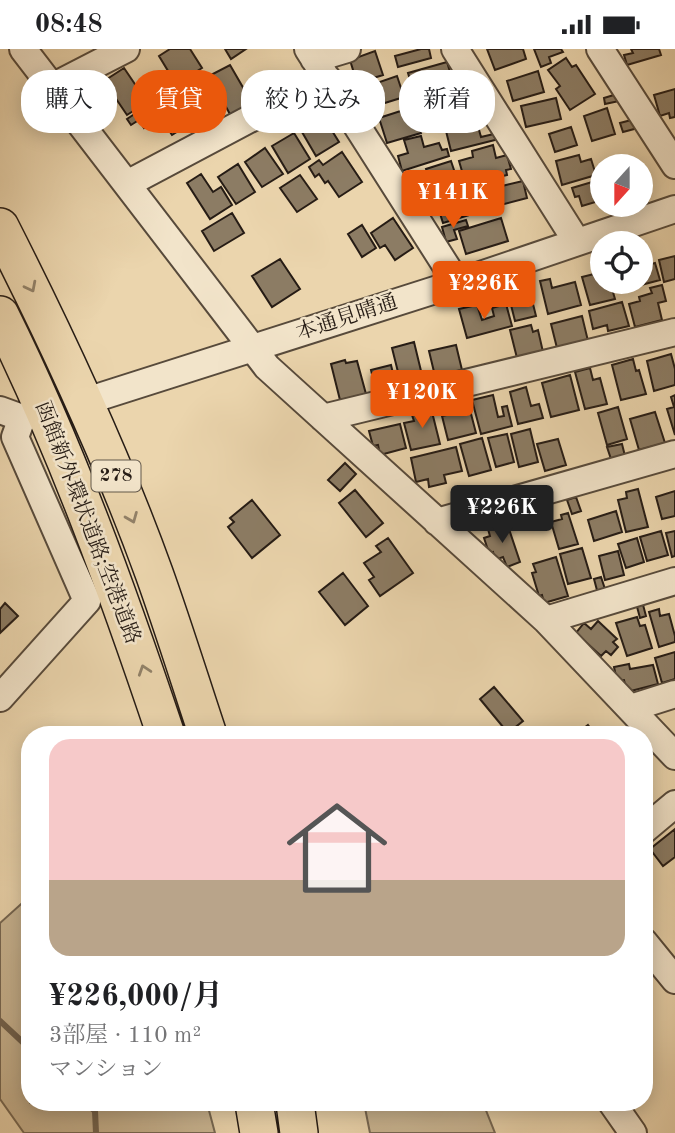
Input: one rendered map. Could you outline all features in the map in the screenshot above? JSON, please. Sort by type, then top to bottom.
[{"type":"highway","name":"函館新外環状道路;空港道路","points":[[0,226],[46,317],[106,452],[154,573],[205,726]]},
{"type":"highway","name":"函館新外環状道路;空港道路","points":[[0,315],[75,482],[117,589],[163,726]]},
{"type":"highway","points":[[255,1111],[259,1133]]},
{"type":"highway","points":[[296,1111],[299,1133]]},
{"type":"street","points":[[23,49],[39,70]]},
{"type":"street","points":[[85,70],[125,49]]},
{"type":"street","points":[[127,184],[316,62],[347,49]]},
{"type":"street","points":[[455,49],[577,242]]},
{"type":"street","points":[[600,49],[675,165]]},
{"type":"street","points":[[316,62],[457,283]]},
{"type":"street","points":[[88,133],[267,367],[546,620],[648,726]]},
{"type":"street","name":"本通見晴通","points":[[99,397],[457,283],[675,209]]},
{"type":"street","points":[[323,418],[675,333]]},
{"type":"street","points":[[0,698],[87,601],[15,437],[11,414]]},
{"type":"street","points":[[437,522],[675,454]]},
{"type":"street","points":[[546,620],[675,581]]},
{"type":"street","points":[[631,708],[675,694]]},
{"type":"street","points":[[653,732],[675,756]]},
{"type":"street","points":[[653,822],[675,804]]},
{"type":"street","points":[[653,953],[675,980]]},
{"type":"street","points":[[617,1111],[632,1133]]},
{"type":"shaded area","points":[[21,904],[21,1111],[209,1111],[215,1133],[24,1133],[0,1099],[0,923]]},
{"type":"shaded area","points":[[366,1111],[486,1111],[495,1133],[370,1133]]},
{"type":"building","points":[[170,49],[190,49],[202,68],[168,70],[159,56]]},
{"type":"building","points":[[225,49],[246,49],[231,59]]},
{"type":"building","points":[[429,49],[431,58],[398,67],[395,56]]},
{"type":"building","points":[[487,49],[523,49],[526,59],[495,70]]},
{"type":"building","points":[[534,49],[561,49],[563,52],[549,57],[551,63],[541,67]]},
{"type":"building","points":[[631,49],[659,49],[661,55],[627,65],[624,55],[633,53]]},
{"type":"building","points":[[375,51],[381,70],[353,70],[350,60]]},
{"type":"building","points":[[566,58],[572,67],[576,65],[595,94],[570,110],[556,89],[560,86],[548,70]]},
{"type":"building","points":[[447,62],[449,70],[419,70]]},
{"type":"building","points":[[230,65],[241,84],[241,110],[231,116],[227,109],[227,70],[220,70]]},
{"type":"building","points":[[124,68],[131,78],[131,112],[127,115],[117,100],[117,73]]},
{"type":"building","points":[[538,71],[544,92],[513,101],[507,81]]},
{"type":"building","points":[[397,76],[399,99],[385,103],[385,80]]},
{"type":"building","points":[[675,89],[675,117],[670,118],[669,113],[660,116],[654,95]]},
{"type":"building","points":[[617,94],[619,101],[605,104],[604,98]]},
{"type":"building","points":[[556,98],[561,119],[526,127],[521,106]]},
{"type":"building","points":[[607,108],[615,134],[592,141],[584,116]]},
{"type":"building","points":[[399,112],[399,133],[421,133],[387,143],[384,133],[385,116]]},
{"type":"building","points":[[635,119],[638,128],[623,132],[620,123]]},
{"type":"building","points":[[571,127],[577,145],[555,152],[549,134]]},
{"type":"building","points":[[294,133],[310,159],[288,173],[272,146]]},
{"type":"building","points":[[303,133],[333,133],[339,142],[316,156]]},
{"type":"building","points":[[446,133],[480,133],[481,137],[498,133],[499,139],[451,151]]},
{"type":"building","points":[[421,136],[424,147],[439,143],[442,150],[447,149],[449,156],[402,171],[398,156],[408,153],[404,140]]},
{"type":"building","points":[[493,145],[496,158],[507,155],[511,169],[506,170],[507,175],[476,183],[474,175],[464,178],[459,161],[473,157],[472,151]]},
{"type":"building","points":[[265,148],[283,174],[262,187],[245,162]]},
{"type":"building","points":[[342,152],[362,182],[339,197],[328,181],[325,183],[319,174],[315,177],[309,167],[319,160],[323,165]]},
{"type":"building","points":[[579,155],[581,162],[590,159],[590,177],[562,185],[556,161]]},
{"type":"building","points":[[451,161],[469,215],[443,223],[426,169]]},
{"type":"building","points":[[238,164],[255,192],[236,204],[218,177]]},
{"type":"building","points":[[201,174],[213,192],[221,187],[232,205],[210,219],[187,183]]},
{"type":"building","points":[[300,175],[317,199],[297,212],[280,188]]},
{"type":"building","points":[[500,181],[502,186],[523,181],[527,198],[489,208],[483,185]]},
{"type":"building","points":[[590,183],[590,204],[582,206],[579,196],[575,197],[572,188]]},
{"type":"building","points":[[232,213],[244,233],[214,251],[202,231]]},
{"type":"building","points":[[393,218],[413,248],[395,260],[385,245],[380,248],[371,233]]},
{"type":"building","points":[[501,218],[508,241],[466,254],[459,231]]},
{"type":"building","points":[[466,220],[468,226],[454,230],[457,239],[446,242],[442,227]]},
{"type":"building","points":[[362,225],[376,248],[362,257],[348,234]]},
{"type":"building","points":[[675,256],[675,279],[664,282],[659,260]]},
{"type":"building","points":[[280,259],[300,289],[272,307],[252,276]]},
{"type":"building","points":[[653,264],[660,280],[653,282]]},
{"type":"building","points":[[590,275],[590,294],[614,294],[615,299],[590,305],[582,277]]},
{"type":"building","points":[[550,279],[552,288],[575,282],[581,305],[548,314],[540,281]]},
{"type":"building","points":[[662,285],[666,301],[658,303],[662,320],[635,327],[629,304],[640,301],[639,297],[653,294],[653,287]]},
{"type":"building","points":[[530,292],[536,316],[515,321],[509,297]]},
{"type":"building","points":[[622,302],[629,326],[608,331],[607,325],[593,329],[589,311]]},
{"type":"building","points":[[506,304],[512,326],[467,338],[459,309],[477,305],[482,320],[494,316],[492,308]]},
{"type":"building","points":[[582,316],[588,341],[557,348],[551,324]]},
{"type":"building","points":[[531,325],[533,332],[538,330],[543,352],[517,358],[510,330]]},
{"type":"building","points":[[414,342],[422,375],[400,380],[392,348]]},
{"type":"building","points":[[456,345],[462,370],[435,376],[429,351]]},
{"type":"building","points":[[671,354],[675,385],[654,391],[647,361]]},
{"type":"building","points":[[633,359],[646,394],[621,400],[612,365]]},
{"type":"building","points":[[345,360],[346,363],[357,361],[366,394],[340,400],[331,364]]},
{"type":"building","points":[[391,365],[396,386],[376,391],[371,370]]},
{"type":"building","points":[[590,368],[593,380],[600,378],[607,404],[585,409],[575,372]]},
{"type":"building","points":[[570,375],[579,410],[551,417],[542,383]]},
{"type":"building","points":[[526,387],[531,406],[539,404],[543,418],[518,424],[510,392]]},
{"type":"building","points":[[493,395],[498,417],[504,416],[502,407],[507,406],[512,426],[481,434],[472,400]]},
{"type":"building","points":[[675,395],[675,435],[667,409],[674,407],[671,397]]},
{"type":"building","points":[[618,407],[627,439],[607,445],[598,413]]},
{"type":"building","points":[[431,408],[440,444],[411,450],[404,423],[414,421],[411,412]]},
{"type":"building","points":[[470,410],[476,433],[448,440],[442,416]]},
{"type":"building","points":[[655,412],[665,443],[639,450],[630,419]]},
{"type":"building","points":[[400,424],[406,448],[380,455],[378,445],[373,446],[369,431]]},
{"type":"building","points":[[530,429],[538,462],[519,467],[511,434]]},
{"type":"building","points":[[507,434],[514,462],[496,467],[488,438]]},
{"type":"building","points":[[482,438],[491,470],[469,476],[460,444]]},
{"type":"building","points":[[558,439],[566,465],[545,471],[537,444]]},
{"type":"building","points":[[622,444],[625,456],[611,459],[607,447]]},
{"type":"building","points":[[456,447],[462,471],[444,475],[446,483],[429,487],[428,479],[416,482],[411,458]]},
{"type":"building","points":[[345,463],[356,474],[340,491],[328,480]]},
{"type":"building","points":[[638,489],[648,527],[626,532],[618,500],[627,498],[626,492]]},
{"type":"building","points":[[355,490],[383,523],[366,537],[339,503]]},
{"type":"building","points":[[675,491],[675,516],[662,519],[656,497]]},
{"type":"building","points":[[576,497],[581,511],[572,514],[567,500]]},
{"type":"building","points":[[252,500],[280,535],[252,558],[228,527],[234,522],[230,518]]},
{"type":"building","points":[[616,511],[622,532],[594,541],[588,520]]},
{"type":"building","points":[[568,513],[578,544],[559,549],[551,522],[562,519],[561,515]]},
{"type":"building","points":[[498,525],[500,529],[508,526],[520,562],[507,567],[503,557],[495,560],[493,552],[489,553],[484,538],[490,536],[488,529]]},
{"type":"building","points":[[661,531],[668,555],[647,561],[640,537]]},
{"type":"building","points":[[675,531],[675,556],[672,557],[666,533]]},
{"type":"building","points":[[388,538],[413,573],[380,596],[369,580],[374,577],[364,563],[381,552],[376,546]]},
{"type":"building","points":[[637,538],[644,562],[626,568],[618,544]]},
{"type":"building","points":[[582,548],[591,578],[568,584],[560,554]]},
{"type":"building","points":[[618,551],[624,575],[605,580],[599,556]]},
{"type":"building","points":[[556,557],[568,596],[544,603],[532,573],[536,572],[533,564]]},
{"type":"building","points":[[343,573],[368,606],[345,625],[319,592]]},
{"type":"building","points":[[601,577],[606,592],[598,594],[594,579]]},
{"type":"building","points":[[642,601],[646,616],[640,618],[636,603]]},
{"type":"building","points":[[5,603],[18,616],[0,633],[0,609]]},
{"type":"building","points":[[659,609],[660,616],[669,614],[675,642],[659,647],[649,612]]},
{"type":"building","points":[[637,617],[640,626],[645,625],[652,648],[627,656],[616,623]]},
{"type":"building","points":[[598,621],[617,639],[613,642],[618,647],[611,655],[606,651],[601,656],[576,633],[584,623],[591,629]]},
{"type":"building","points":[[675,652],[675,679],[662,683],[655,658]]},
{"type":"building","points":[[629,664],[630,669],[653,665],[658,684],[627,692],[624,680],[617,681],[614,667]]},
{"type":"building","points":[[494,687],[523,721],[517,726],[502,726],[480,699]]},
{"type":"building","points":[[675,829],[675,857],[663,866],[653,853],[653,847]]},
{"type":"waterway","points":[[0,1021],[21,1041]]},
{"type":"waterway","points":[[95,1111],[96,1133]]}]
